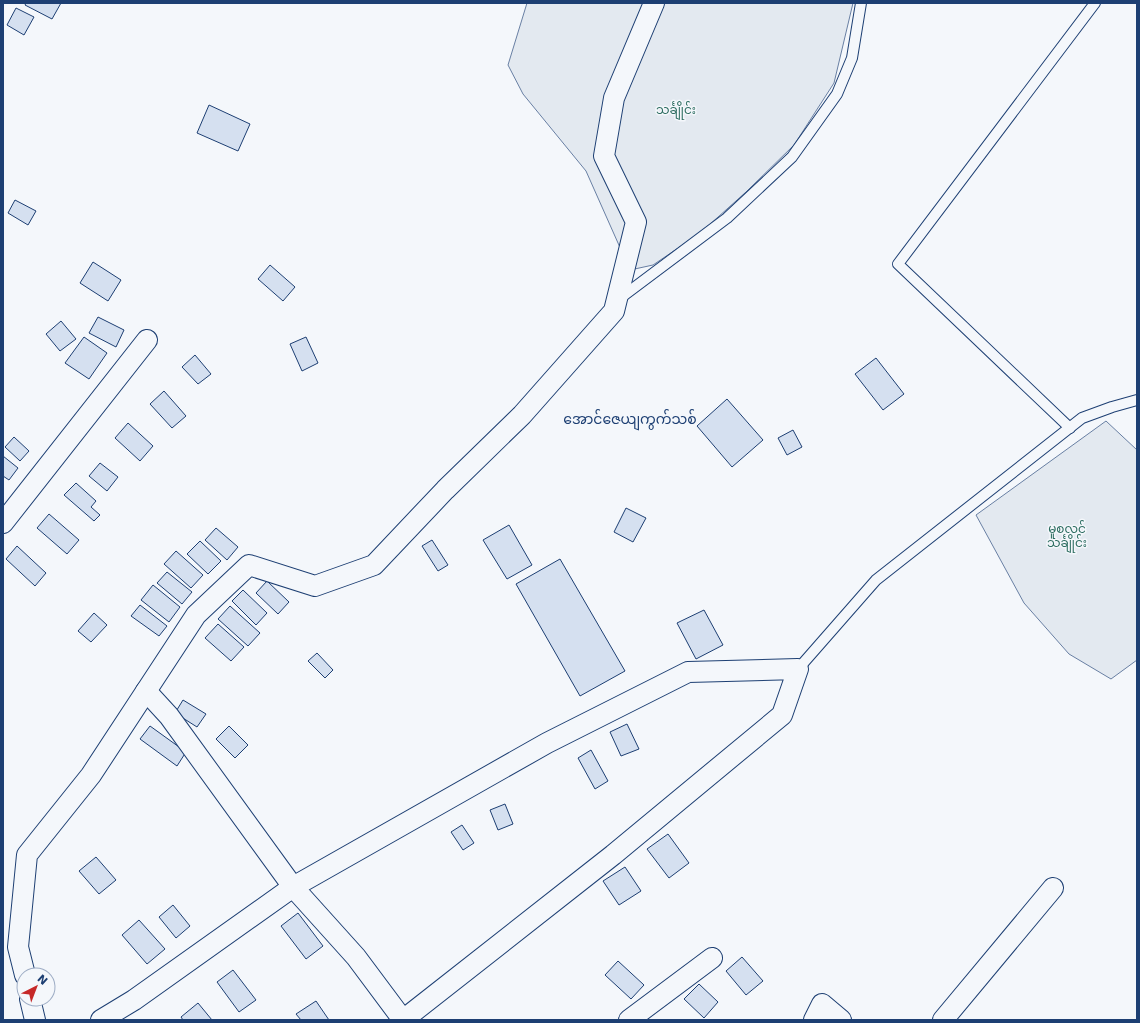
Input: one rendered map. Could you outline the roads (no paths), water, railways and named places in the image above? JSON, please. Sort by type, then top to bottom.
[{"type":"street","points":[[23,967],[18,947],[27,855],[91,775],[196,615],[249,565],[315,586],[374,565],[445,490],[522,415],[614,311],[636,222],[604,156],[614,98],[654,3]]},
{"type":"street","points":[[3,523],[29,492],[147,340]]},
{"type":"street","points":[[101,1020],[134,1000],[293,887],[547,743],[688,672],[798,669],[782,715],[613,855],[403,1020],[356,957],[293,887],[169,716],[146,691]]},
{"type":"street","points":[[944,1020],[1053,888]]},
{"type":"street","points":[[630,1020],[712,958]]},
{"type":"street","points":[[814,1020],[822,1004],[842,1020]]},
{"type":"street","points":[[32,1007],[35,1020]]},
{"type":"lane","points":[[617,301],[727,218],[792,157],[836,94],[852,58],[861,3]]},
{"type":"lane","points":[[1070,428],[898,264],[1095,3]]},
{"type":"lane","points":[[798,669],[876,580],[1082,418],[1137,400]]},
{"type":"district","name":"အောင်ဇေယျကွက်သစ်","points":[[630,419]]},
{"type":"park label","name":"သင်္ချိုင်း","points":[[676,110]]},
{"type":"park label","name":"မူစလင် သင်္ချိုင်း","points":[[1067,536]]}]
